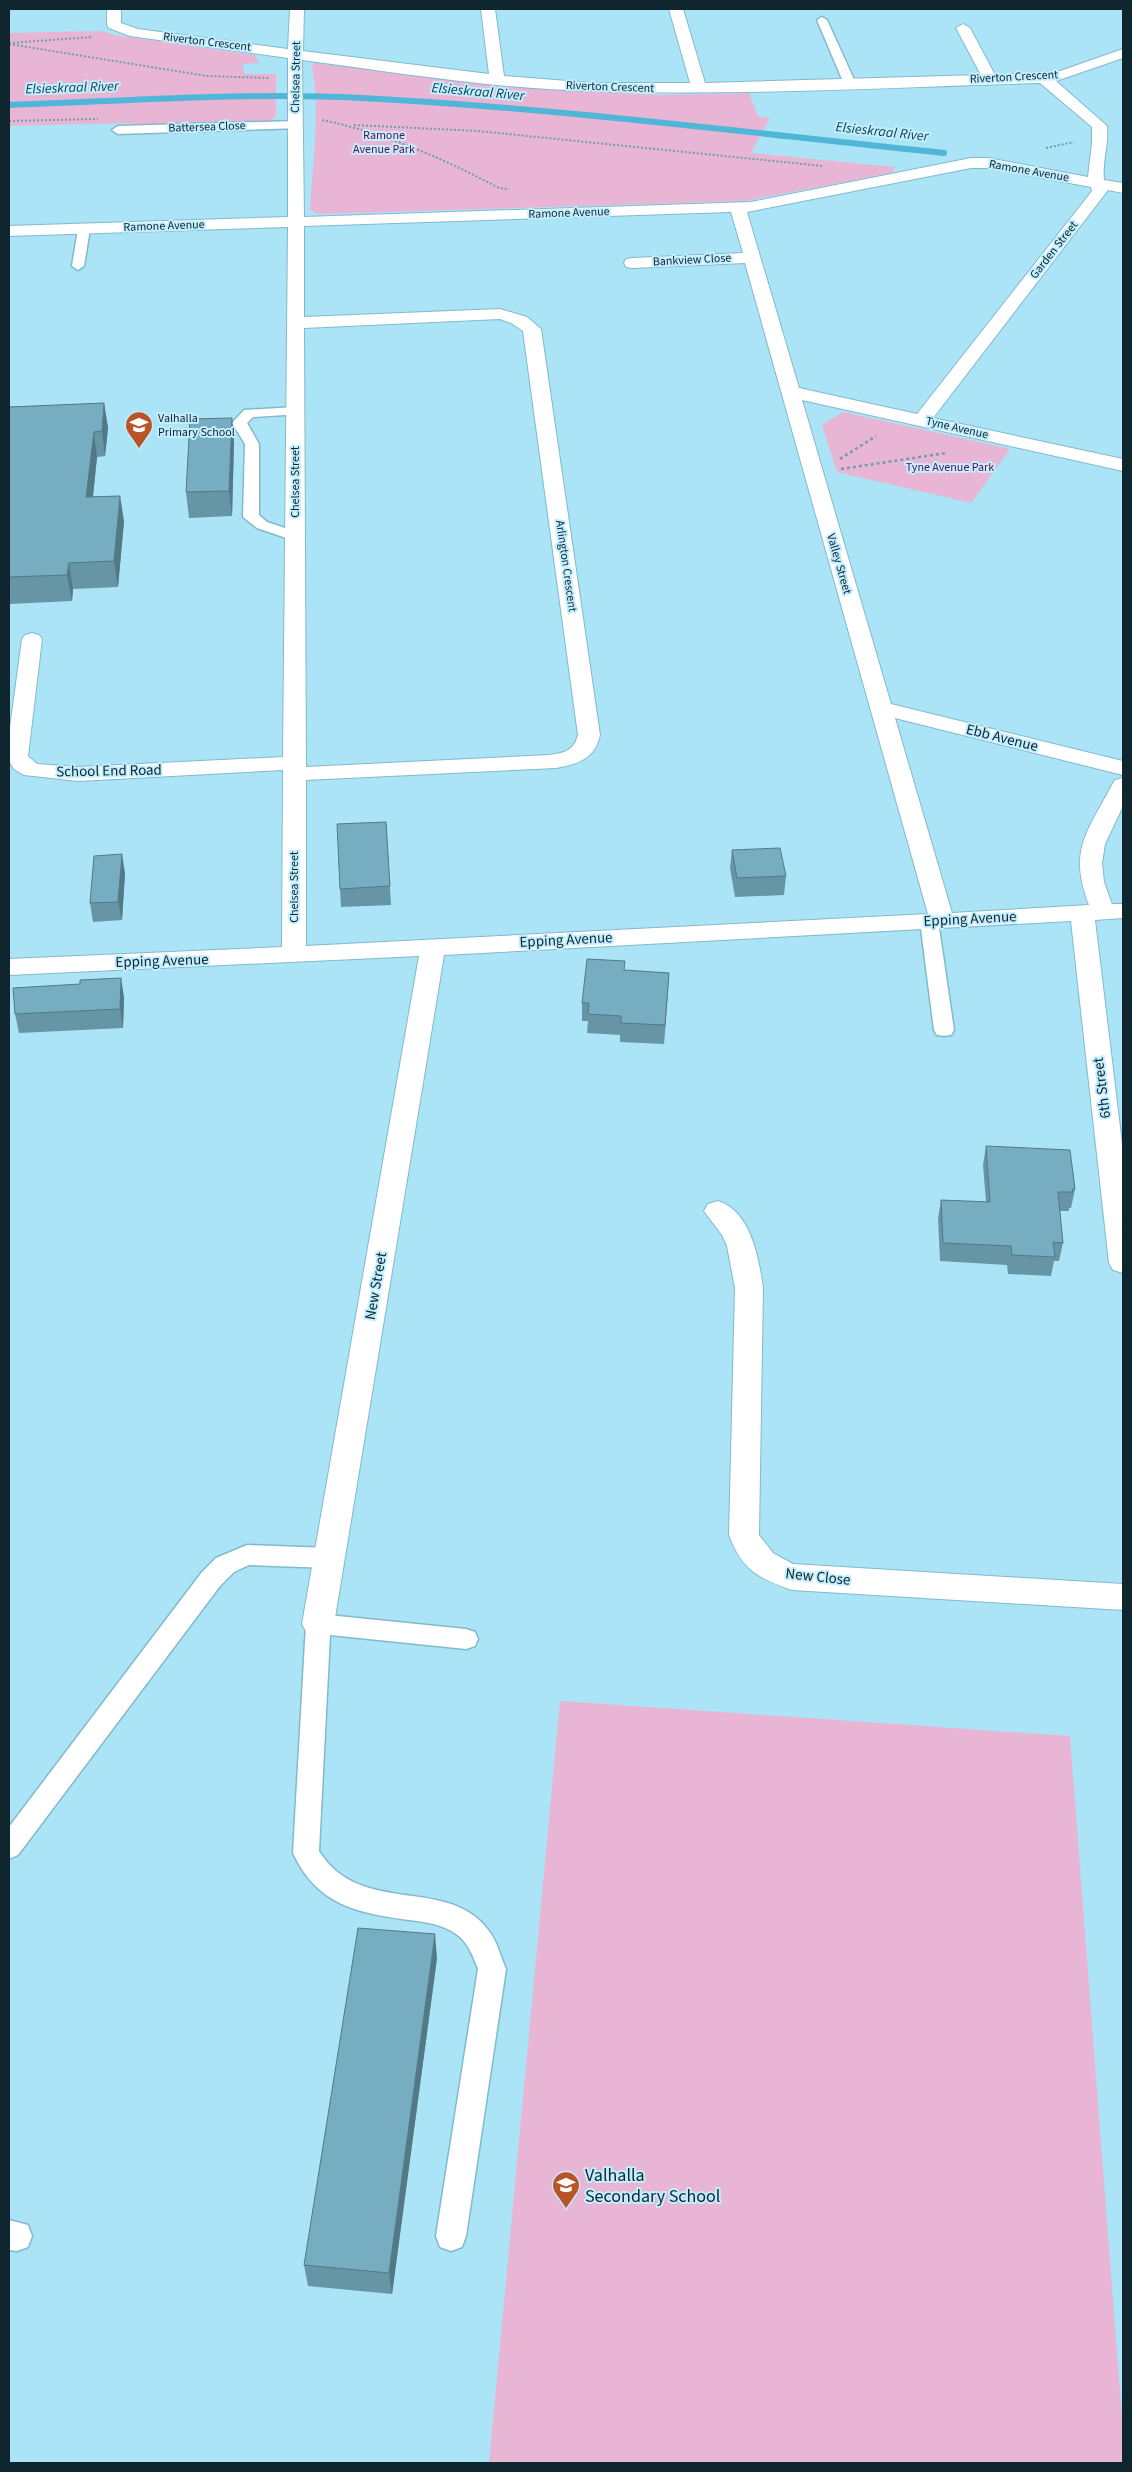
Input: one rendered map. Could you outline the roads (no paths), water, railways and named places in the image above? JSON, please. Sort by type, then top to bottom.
[{"type":"street","name":"Riverton Crescent","points":[[114,9],[114,25],[125,31],[497,80],[622,88],[699,88],[1044,78],[1063,75],[1123,53]]},
{"type":"street","name":"Chelsea Street","points":[[294,955],[296,121],[294,82],[297,9]]},
{"type":"street","points":[[488,9],[497,80]]},
{"type":"street","points":[[676,9],[699,88]]},
{"type":"street","points":[[963,28],[990,79]]},
{"type":"street","name":"Garden Street","points":[[922,420],[1100,191],[1094,178],[1109,134],[1044,78]]},
{"type":"street","name":"Ramone Avenue","points":[[9,231],[738,208],[980,163],[1123,188]]},
{"type":"street","name":"Valley Street","points":[[738,208],[880,708],[935,920]]},
{"type":"street","name":"Bankview Close","points":[[632,263],[752,258]]},
{"type":"street","name":"Arlington Crescent","points":[[295,769],[549,762],[570,759],[582,754],[588,745],[589,735],[532,329],[525,321],[500,314],[296,323]]},
{"type":"street","name":"Tyne Avenue","points":[[791,392],[1123,466]]},
{"type":"street","name":"School End Road","points":[[32,639],[17,756],[22,764],[32,770],[78,774],[295,769]]},
{"type":"street","name":"Ebb Avenue","points":[[880,708],[1123,768]]},
{"type":"street","name":"6th Street","points":[[1123,785],[1092,848],[1090,864],[1093,885],[1103,912],[1123,1263]]},
{"type":"street","name":"Epping Avenue","points":[[9,967],[294,955],[1103,912]]},
{"type":"street","name":"New Street","points":[[318,1624],[433,947]]},
{"type":"street","name":"New Close","points":[[718,1211],[734,1227],[744,1249],[749,1288],[744,1535],[748,1546],[764,1565],[792,1577],[1123,1597]]},
{"type":"lane","points":[[822,20],[850,84]]},
{"type":"lane","name":"Battersea Close","points":[[118,130],[296,121]]},
{"type":"lane","points":[[78,266],[84,229]]},
{"type":"lane","points":[[295,536],[262,525],[251,517],[252,444],[239,424],[242,418],[249,413],[296,411]]},
{"type":"lane","points":[[935,920],[944,1030]]},
{"type":"lane","points":[[9,1847],[205,1586],[225,1565],[247,1555],[329,1558]]},
{"type":"lane","points":[[451,2236],[492,1969],[483,1944],[473,1931],[461,1921],[446,1913],[372,1902],[352,1897],[335,1888],[321,1876],[306,1853],[318,1624],[466,1639]]},
{"type":"waterway","name":"Elsieskraal River","points":[[9,105],[274,96],[362,98],[508,108],[944,153]]},
{"type":"place","name":"Valhalla Primary School","points":[[139,449]]},
{"type":"place","name":"Valhalla Secondary School","points":[[566,2209]]},
{"type":"park label","name":"Ramone Avenue Park","points":[[384,142]]},
{"type":"park label","name":"Tyne Avenue Park","points":[[950,467]]}]
